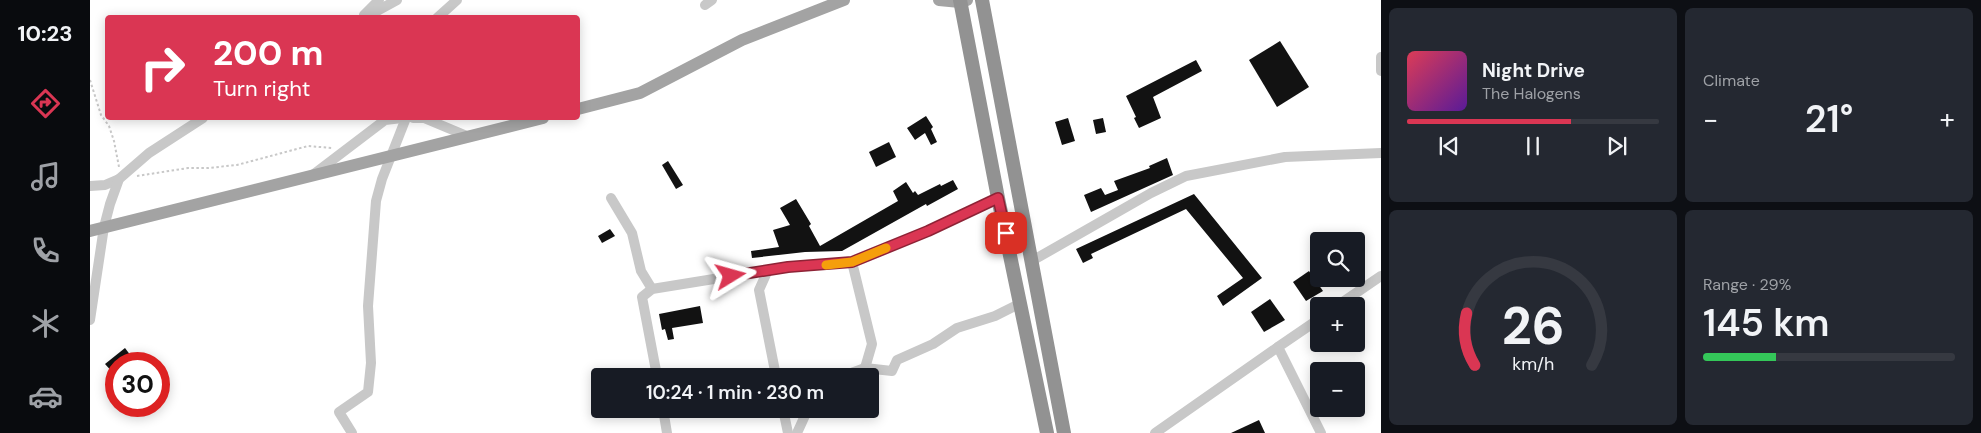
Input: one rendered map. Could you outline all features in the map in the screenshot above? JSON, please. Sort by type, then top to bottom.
[{"type":"highway","points":[[982,0],[1030,262],[1064,433]]},
{"type":"highway","points":[[962,1],[998,198],[1047,433]]},
{"type":"main road","points":[[580,108],[640,93],[742,40],[844,0]]},
{"type":"main road","points":[[939,0],[962,1]]},
{"type":"main road","points":[[90,230],[535,120]]},
{"type":"street","points":[[366,15],[379,0]]},
{"type":"street","points":[[369,15],[397,0]]},
{"type":"street","points":[[440,15],[457,0]]},
{"type":"street","points":[[1381,57],[1381,71]]},
{"type":"street","points":[[90,186],[105,185],[119,179],[149,153],[201,120]]},
{"type":"street","points":[[312,175],[385,120]]},
{"type":"street","points":[[352,433],[339,412],[368,392],[371,363],[368,306],[376,201],[403,120]]},
{"type":"street","points":[[429,120],[467,136]]},
{"type":"street","points":[[1030,262],[1151,193],[1186,176],[1285,157],[1381,153]]},
{"type":"street","points":[[90,320],[104,227],[119,179]]},
{"type":"street","points":[[611,198],[632,233],[641,271],[652,289]]},
{"type":"street","points":[[655,368],[642,297],[652,289],[768,270],[852,262],[928,231],[998,198]]},
{"type":"street","points":[[852,262],[872,344],[865,368]]},
{"type":"street","points":[[768,270],[759,290],[774,368]]},
{"type":"street","points":[[1350,297],[1381,276]]},
{"type":"street","points":[[879,370],[892,371],[897,360],[933,344],[957,328],[995,316],[1021,303]]},
{"type":"street","points":[[1155,433],[1310,325]]},
{"type":"street","points":[[1278,347],[1322,433]]},
{"type":"street","points":[[664,418],[667,433]]},
{"type":"street","points":[[785,418],[788,433]]},
{"type":"street","points":[[797,433],[804,418]]},
{"type":"path","points":[[90,80],[101,115],[109,126],[114,140],[119,179],[188,168],[238,165],[308,146],[346,149]]},
{"type":"building","points":[[1280,41],[1309,87],[1277,107],[1249,60]]},
{"type":"building","points":[[1196,60],[1202,71],[1153,97],[1161,118],[1139,128],[1126,96]]},
{"type":"building","points":[[926,116],[933,127],[931,129],[937,142],[931,145],[925,133],[915,140],[907,128]]},
{"type":"building","points":[[1068,118],[1075,141],[1062,145],[1055,122]]},
{"type":"building","points":[[1103,118],[1106,132],[1096,134],[1093,120]]},
{"type":"building","points":[[889,142],[896,157],[876,167],[869,152]]},
{"type":"building","points":[[1167,158],[1173,175],[1091,212],[1084,195],[1101,188],[1105,195],[1118,190],[1114,181],[1150,168],[1149,166]]},
{"type":"building","points":[[668,161],[683,185],[676,189],[662,165]]},
{"type":"building","points":[[953,180],[958,189],[927,206],[926,204],[842,251],[805,252],[752,258],[751,251],[779,247],[773,230],[790,225],[780,208],[796,199],[811,224],[809,226],[820,246],[898,201],[893,191],[906,182],[913,193],[915,191],[918,195]]},
{"type":"building","points":[[1194,194],[1262,278],[1223,306],[1217,296],[1243,278],[1186,209],[1091,254],[1093,258],[1083,263],[1076,249]]},
{"type":"building","points":[[610,229],[615,236],[602,243],[598,236]]},
{"type":"building","points":[[1309,271],[1310,287],[1320,287],[1323,291],[1306,301],[1293,282]]},
{"type":"building","points":[[1270,299],[1285,320],[1264,332],[1251,312]]},
{"type":"building","points":[[700,306],[703,323],[672,328],[674,339],[668,340],[665,329],[662,330],[659,314]]},
{"type":"building","points":[[125,348],[128,352],[120,352]]},
{"type":"building","points":[[1259,420],[1265,433],[1231,433]]},
{"type":"slow traffic","points":[[826,265],[852,262],[886,248]]},
{"type":"route","points":[[731,276],[788,267],[852,262],[928,231],[998,198],[1006,233]]}]
